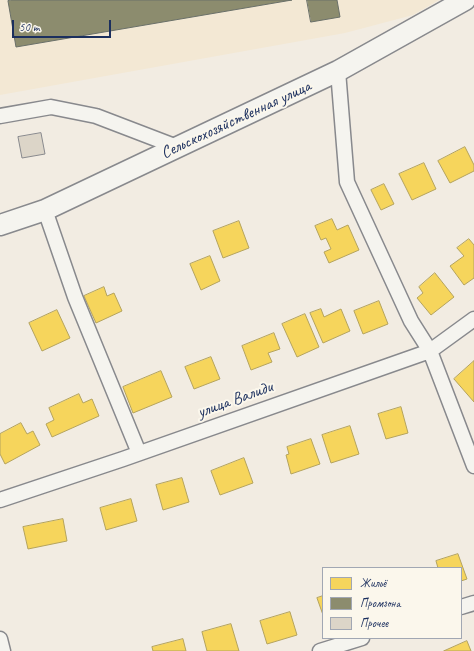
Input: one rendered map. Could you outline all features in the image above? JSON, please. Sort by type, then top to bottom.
[{"type":"main road","name":"Сельскохозяйственная улица","points":[[0,225],[45,210],[338,71],[465,0]]},
{"type":"street","points":[[338,71],[347,182],[411,321],[430,351],[474,466]]},
{"type":"street","points":[[0,116],[51,107],[96,116],[177,147]]},
{"type":"street","points":[[45,210],[75,297],[140,453]]},
{"type":"street","name":"улица Валиди","points":[[0,500],[140,453],[430,351],[474,319]]},
{"type":"street","points":[[462,607],[474,603]]},
{"type":"street","points":[[0,639],[3,651]]},
{"type":"street","points":[[320,651],[359,639]]},
{"type":"shaded area","points":[[0,0],[439,0],[413,15],[345,33],[0,95]]},
{"type":"building: Жильё","points":[[465,147],[474,165],[474,171],[450,183],[438,161]]},
{"type":"building: Жильё","points":[[424,163],[436,189],[412,200],[399,174]]},
{"type":"building: Жильё","points":[[384,184],[394,204],[381,210],[371,190]]},
{"type":"building: Жильё","points":[[332,219],[337,230],[348,225],[359,250],[329,263],[324,252],[331,249],[326,238],[321,240],[315,226]]},
{"type":"building: Жильё","points":[[239,221],[249,248],[223,258],[213,231]]},
{"type":"building: Жильё","points":[[469,239],[474,245],[474,278],[464,285],[450,266],[464,256],[457,248]]},
{"type":"building: Жильё","points":[[210,256],[220,281],[201,290],[190,264]]},
{"type":"building: Жильё","points":[[435,273],[454,297],[431,315],[417,298],[423,293],[419,287]]},
{"type":"building: Жильё","points":[[104,287],[107,296],[114,293],[122,311],[96,323],[84,296]]},
{"type":"building: Жильё","points":[[379,301],[388,324],[363,334],[354,311]]},
{"type":"building: Жильё","points":[[321,309],[324,317],[341,309],[350,331],[323,343],[310,313]]},
{"type":"building: Жильё","points":[[57,310],[70,338],[42,351],[29,323]]},
{"type":"building: Жильё","points":[[305,314],[319,347],[297,357],[282,324]]},
{"type":"building: Жильё","points":[[274,333],[280,349],[268,353],[272,362],[251,370],[242,346]]},
{"type":"building: Жильё","points":[[211,357],[220,379],[194,389],[185,367]]},
{"type":"building: Жильё","points":[[474,361],[474,402],[454,379]]},
{"type":"building: Жильё","points":[[161,371],[172,397],[133,413],[123,387]]},
{"type":"building: Жильё","points":[[79,394],[83,403],[92,399],[99,416],[52,437],[46,424],[54,420],[49,408]]},
{"type":"building: Жильё","points":[[401,407],[408,433],[386,439],[378,414]]},
{"type":"building: Жильё","points":[[21,423],[27,434],[33,431],[40,445],[5,464],[0,454],[0,434]]},
{"type":"building: Жильё","points":[[350,426],[359,454],[331,463],[322,435]]},
{"type":"building: Жильё","points":[[311,439],[320,464],[291,474],[286,455],[289,454],[287,447]]},
{"type":"building: Жильё","points":[[244,458],[253,483],[220,495],[211,471]]},
{"type":"building: Жильё","points":[[182,478],[189,502],[163,510],[156,485]]},
{"type":"building: Жильё","points":[[131,499],[137,521],[106,530],[100,508]]},
{"type":"building: Жильё","points":[[63,519],[67,541],[28,549],[23,527]]},
{"type":"building: Жильё","points":[[458,554],[467,579],[462,581],[462,567],[438,567],[436,561]]},
{"type":"building: Жильё","points":[[322,596],[322,612],[317,598]]},
{"type":"building: Жильё","points":[[290,612],[297,635],[267,644],[260,621]]},
{"type":"building: Жильё","points":[[231,624],[239,651],[207,651],[202,632]]},
{"type":"building: Жильё","points":[[183,639],[186,651],[153,651],[152,647]]},
{"type":"building: Жильё","points":[[467,641],[471,651],[444,651]]},
{"type":"building: Промзона","points":[[292,0],[16,47],[8,1]]},
{"type":"building: Промзона","points":[[307,0],[337,0],[340,17],[311,22]]},
{"type":"building: Прочее","points":[[41,133],[45,154],[22,158],[18,137]]}]
